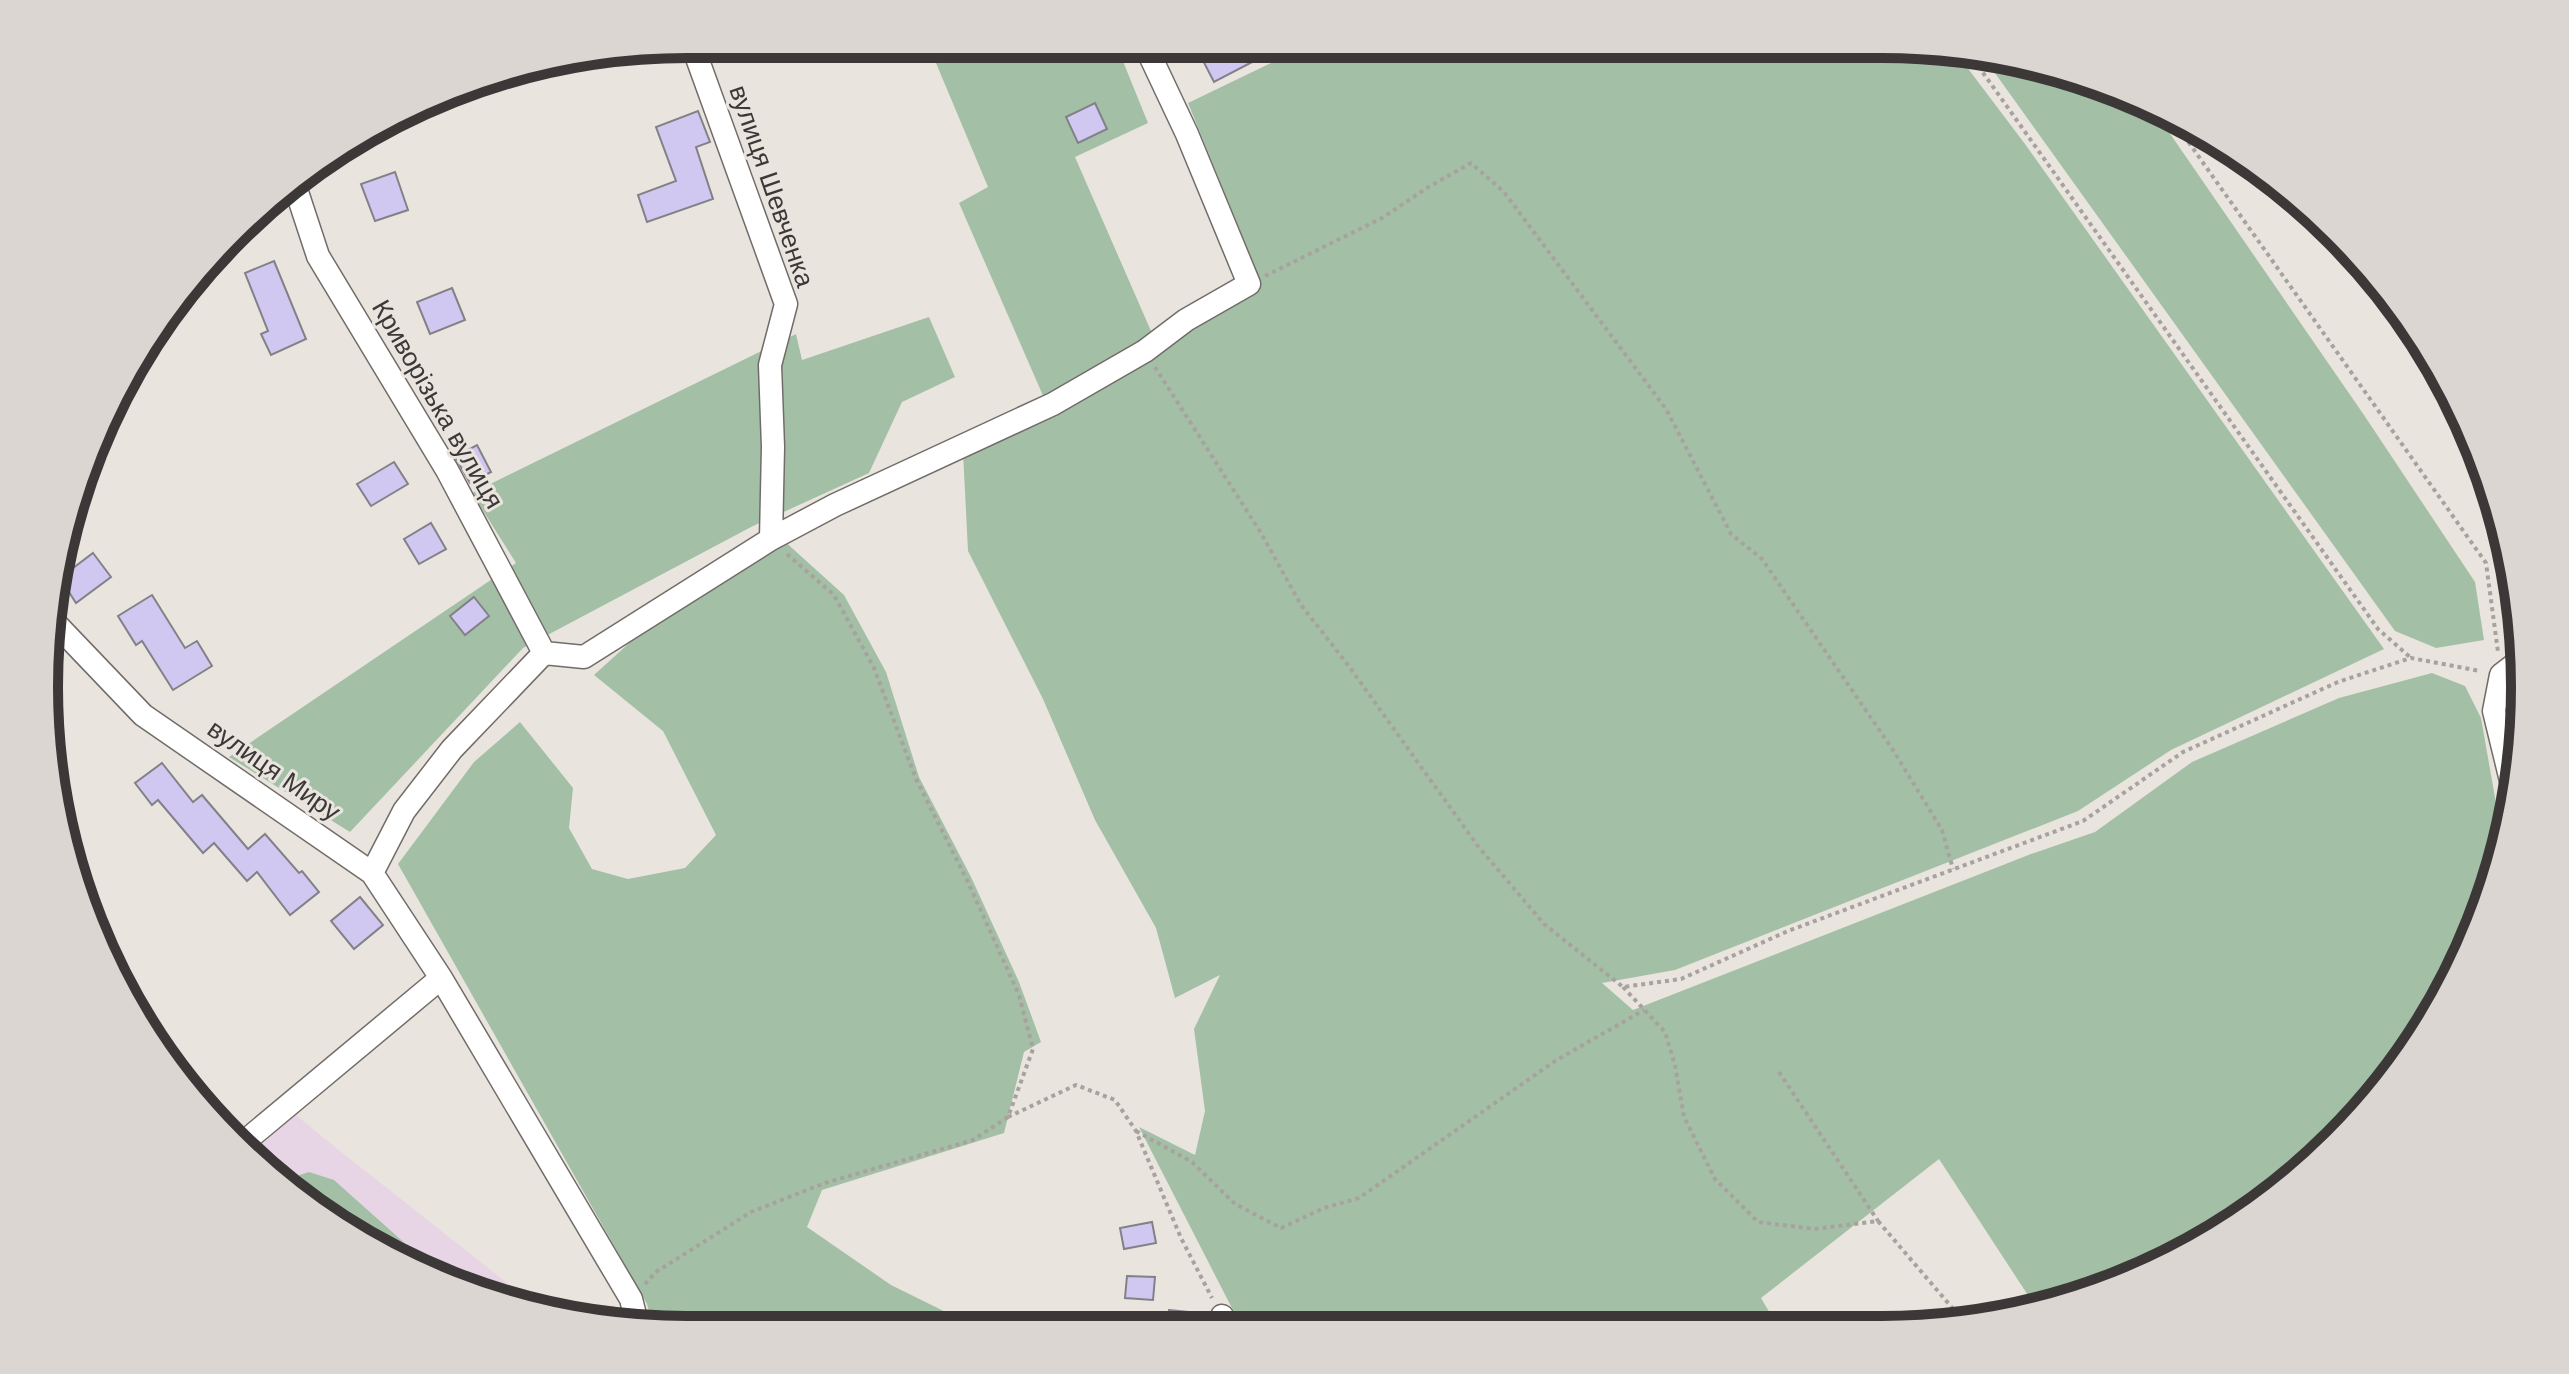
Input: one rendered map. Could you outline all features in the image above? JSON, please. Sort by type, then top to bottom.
[{"type":"street","name":"вулиця Шевченка","points":[[697,58],[786,304],[770,365],[773,447],[771,539]]},
{"type":"street","points":[[372,873],[404,811],[452,749],[544,653],[584,657],[771,539],[835,505],[1053,404],[1145,351],[1186,320],[1249,284],[1187,134],[1151,58]]},
{"type":"street","name":"Криворізька вулиця","points":[[297,193],[318,256],[447,470],[544,653]]},
{"type":"street","name":"вулиця Миру","points":[[61,629],[143,715],[372,873],[441,978],[631,1299],[635,1314]]},
{"type":"street","points":[[2507,763],[2494,711],[2501,675],[2511,668]]},
{"type":"street","points":[[249,1138],[441,978]]},
{"type":"path","points":[[1978,65],[2378,629],[2411,658]]},
{"type":"path","points":[[1623,987],[1681,979],[1788,931],[2083,821],[2183,752],[2338,682],[2411,658],[2501,675],[2486,563],[2184,136]]},
{"type":"path","points":[[1249,284],[1382,218],[1471,163],[1504,192],[1666,409],[1731,534],[1762,559],[1893,750],[1942,830],[1953,869]]},
{"type":"path","points":[[1145,351],[1261,533],[1301,605],[1348,665],[1477,845],[1544,924],[1623,987],[1665,1032],[1675,1065],[1684,1117],[1715,1179],[1758,1222],[1814,1229],[1878,1221]]},
{"type":"path","points":[[771,539],[834,595],[848,619],[874,668],[916,779],[967,880],[1019,995],[1033,1049],[1008,1117]]},
{"type":"path","points":[[1136,1131],[1192,1162],[1235,1204],[1281,1228],[1324,1208],[1359,1198],[1555,1061],[1644,1010]]},
{"type":"path","points":[[1779,1072],[1878,1221],[1956,1312]]},
{"type":"path","points":[[631,1299],[656,1272],[751,1212],[825,1183],[973,1140],[1008,1117],[1076,1085],[1115,1100],[1136,1131],[1181,1238],[1220,1316]]},
{"type":"shaded area","points":[[296,1115],[521,1294],[446,1268],[372,1232],[304,1186],[258,1147]]},
{"type":"green space","points":[[934,58],[1122,58],[1148,123],[1075,157],[1151,331],[1255,267],[1188,103],[1281,58],[1882,58],[1964,63],[2025,144],[2384,649],[2171,750],[2078,811],[1675,970],[1602,983],[1633,1010],[2031,854],[2095,832],[2192,762],[2339,698],[2432,673],[2465,686],[2481,718],[2498,815],[2478,889],[2427,1002],[2381,1070],[2355,1102],[2297,1160],[2265,1186],[2196,1232],[2160,1251],[2084,1283],[2045,1295],[2030,1298],[1939,1159],[1761,1298],[1772,1316],[1236,1316],[1139,1127],[1195,1155],[1205,1111],[1194,1029],[1220,975],[1175,998],[1156,928],[1095,820],[1043,699],[968,551],[963,452],[1051,414],[959,203],[988,187]]},
{"type":"green space","points":[[1991,68],[2084,91],[2164,125],[2475,582],[2484,640],[2436,648],[2395,631]]},
{"type":"green space","points":[[929,317],[955,377],[902,402],[869,473],[753,526],[523,648],[350,832],[229,757],[516,563],[472,493],[796,334],[802,360]]},
{"type":"green space","points":[[782,539],[844,595],[886,672],[919,777],[971,877],[1019,982],[1041,1042],[1024,1052],[1004,1133],[822,1190],[807,1227],[891,1285],[954,1316],[650,1315],[647,1304],[398,864],[474,762],[520,722],[573,788],[569,828],[592,869],[628,879],[685,868],[716,835],[663,731],[594,675],[648,626]]},
{"type":"green space","points":[[309,1172],[334,1180],[418,1255],[372,1232],[293,1177]]},
{"type":"building","points":[[1202,58],[1255,58],[1256,60],[1214,82]]},
{"type":"building","points":[[1095,103],[1107,129],[1078,143],[1066,117]]},
{"type":"building","points":[[698,111],[710,142],[696,147],[713,199],[647,222],[638,195],[676,181],[656,127]]},
{"type":"building","points":[[395,172],[408,210],[375,221],[361,184]]},
{"type":"building","points":[[274,261],[306,339],[271,355],[261,334],[268,331],[245,273]]},
{"type":"building","points":[[452,288],[465,320],[430,334],[417,302]]},
{"type":"building","points":[[477,445],[491,472],[470,483],[455,457]]},
{"type":"building","points":[[394,462],[408,484],[371,506],[357,484]]},
{"type":"building","points":[[431,523],[446,549],[419,564],[404,539]]},
{"type":"building","points":[[93,553],[111,577],[76,603],[66,587],[69,571]]},
{"type":"building","points":[[152,595],[185,648],[197,641],[212,666],[173,690],[142,641],[136,645],[118,616]]},
{"type":"building","points":[[474,597],[489,616],[465,635],[450,616]]},
{"type":"building","points":[[162,763],[193,802],[202,795],[248,849],[265,834],[319,892],[290,915],[257,872],[247,881],[214,843],[203,853],[158,800],[152,805],[135,783]]},
{"type":"building","points":[[360,897],[383,925],[354,949],[331,921]]},
{"type":"building","points":[[1152,1222],[1156,1243],[1124,1249],[1120,1228]]},
{"type":"building","points":[[1127,1276],[1155,1277],[1153,1300],[1125,1298]]},
{"type":"building","points":[[1169,1310],[1208,1316],[1168,1316]]}]
